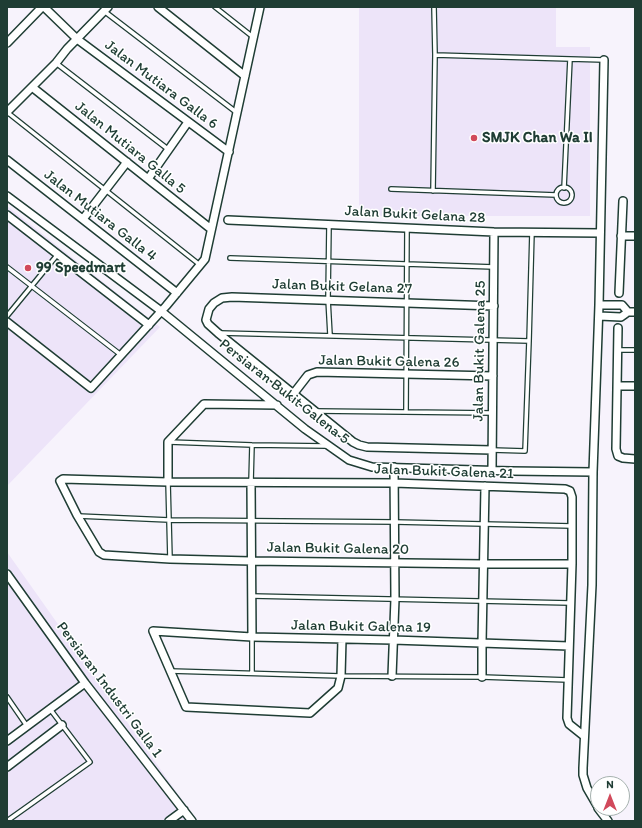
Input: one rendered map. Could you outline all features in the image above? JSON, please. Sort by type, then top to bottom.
[{"type":"street","name":"Jalan Mutiara Galla 6","points":[[43,7],[53,10],[77,39],[229,152]]},
{"type":"street","points":[[7,43],[43,7]]},
{"type":"street","points":[[158,7],[245,76]]},
{"type":"street","points":[[7,322],[91,388],[149,325],[205,259],[260,7]]},
{"type":"street","points":[[7,112],[56,63],[106,9]]},
{"type":"street","points":[[590,793],[583,775],[592,585],[593,472],[599,316],[604,60]]},
{"type":"street","name":"Jalan Mutiara Galla 5","points":[[32,87],[211,230]]},
{"type":"street","points":[[148,179],[188,122]]},
{"type":"street","name":"Jalan Mutiara Galla 4","points":[[7,160],[177,293]]},
{"type":"street","points":[[83,219],[127,162]]},
{"type":"street","name":"Persiaran Bukit Galena 5","points":[[7,196],[161,311],[306,429],[350,460],[372,467],[593,472]]},
{"type":"street","points":[[619,293],[623,201]]},
{"type":"street","points":[[7,215],[149,325]]},
{"type":"street","name":"Jalan Bukit Gelana 28","points":[[228,220],[494,232],[600,233]]},
{"type":"street","name":"Jalan Bukit Galena 25","points":[[492,470],[494,232]]},
{"type":"street","points":[[621,236],[635,236]]},
{"type":"street","name":"Jalan Bukit Gelana 27","points":[[218,333],[208,324],[206,316],[214,303],[222,298],[232,297],[328,299],[494,306]]},
{"type":"street","points":[[599,304],[622,305],[631,312],[622,317],[599,316]]},
{"type":"street","points":[[618,328],[616,449],[618,456],[635,459]]},
{"type":"street","points":[[218,333],[353,442],[359,445],[367,447],[492,450]]},
{"type":"street","name":"Jalan Bukit Galena 26","points":[[294,393],[313,372],[493,376]]},
{"type":"street","points":[[617,386],[635,386]]},
{"type":"street","points":[[168,482],[168,442],[204,404],[276,405]]},
{"type":"street","points":[[392,676],[395,599],[394,467]]},
{"type":"street","name":"Jalan Bukit Galena 21","points":[[77,516],[60,484],[60,481],[63,478],[168,482],[394,483],[565,489],[570,491],[572,497],[572,564],[568,722],[584,736]]},
{"type":"street","points":[[251,482],[252,637]]},
{"type":"street","points":[[482,677],[486,486]]},
{"type":"street","name":"Jalan Bukit Galena 20","points":[[77,516],[99,552],[104,555],[170,559],[251,561],[572,564]]},
{"type":"street","name":"Persiaran Industri Galla 1","points":[[7,574],[85,683],[192,821]]},
{"type":"street","name":"Jalan Bukit Galena 19","points":[[170,671],[153,631],[252,637],[569,646]]},
{"type":"street","points":[[170,671],[186,707],[310,713],[338,688],[341,676],[342,639]]},
{"type":"street","points":[[7,741],[85,683]]},
{"type":"street","points":[[7,767],[62,725]]},
{"type":"street","points":[[169,821],[184,810]]},
{"type":"lane","points":[[215,7],[253,38]]},
{"type":"lane","points":[[433,191],[435,55],[434,7]]},
{"type":"lane","points":[[106,9],[237,113]]},
{"type":"lane","points":[[435,55],[604,60]]},
{"type":"lane","points":[[564,188],[570,59]]},
{"type":"lane","points":[[56,63],[169,150]]},
{"type":"lane","points":[[7,112],[200,265]]},
{"type":"lane","points":[[564,188],[570,190],[572,195],[570,201],[564,203],[561,203],[556,195],[559,190],[564,188]]},
{"type":"lane","points":[[391,189],[556,195]]},
{"type":"lane","points":[[329,224],[328,299],[330,335]]},
{"type":"lane","points":[[406,412],[407,228]]},
{"type":"lane","points":[[492,450],[525,451],[530,341],[532,232]]},
{"type":"lane","points":[[7,316],[58,254]]},
{"type":"lane","points":[[230,258],[494,267]]},
{"type":"lane","points":[[7,267],[121,355]]},
{"type":"lane","points":[[218,333],[530,341]]},
{"type":"lane","points":[[618,350],[635,350]]},
{"type":"lane","points":[[314,411],[493,413]]},
{"type":"lane","points":[[168,442],[330,446]]},
{"type":"lane","points":[[251,482],[252,445]]},
{"type":"lane","points":[[168,482],[170,559]]},
{"type":"lane","points":[[77,516],[169,520],[395,522],[572,526]]},
{"type":"lane","points":[[252,596],[571,603]]},
{"type":"lane","points":[[252,637],[252,673]]},
{"type":"lane","points":[[170,671],[568,680]]},
{"type":"lane","points":[[7,697],[27,726]]},
{"type":"lane","points":[[7,821],[90,762],[50,709]]},
{"type":"shaded area","name":"SMJK Chan Wa II","points":[[359,7],[556,7],[556,47],[590,47],[590,216],[359,216]]},
{"type":"shaded area","points":[[7,206],[160,327],[7,486]]},
{"type":"shaded area","points":[[7,552],[197,821],[7,821]]},
{"type":"place","name":"SMJK Chan Wa II","points":[[474,138]]},
{"type":"place","name":"99 Speedmart","points":[[28,268]]}]
